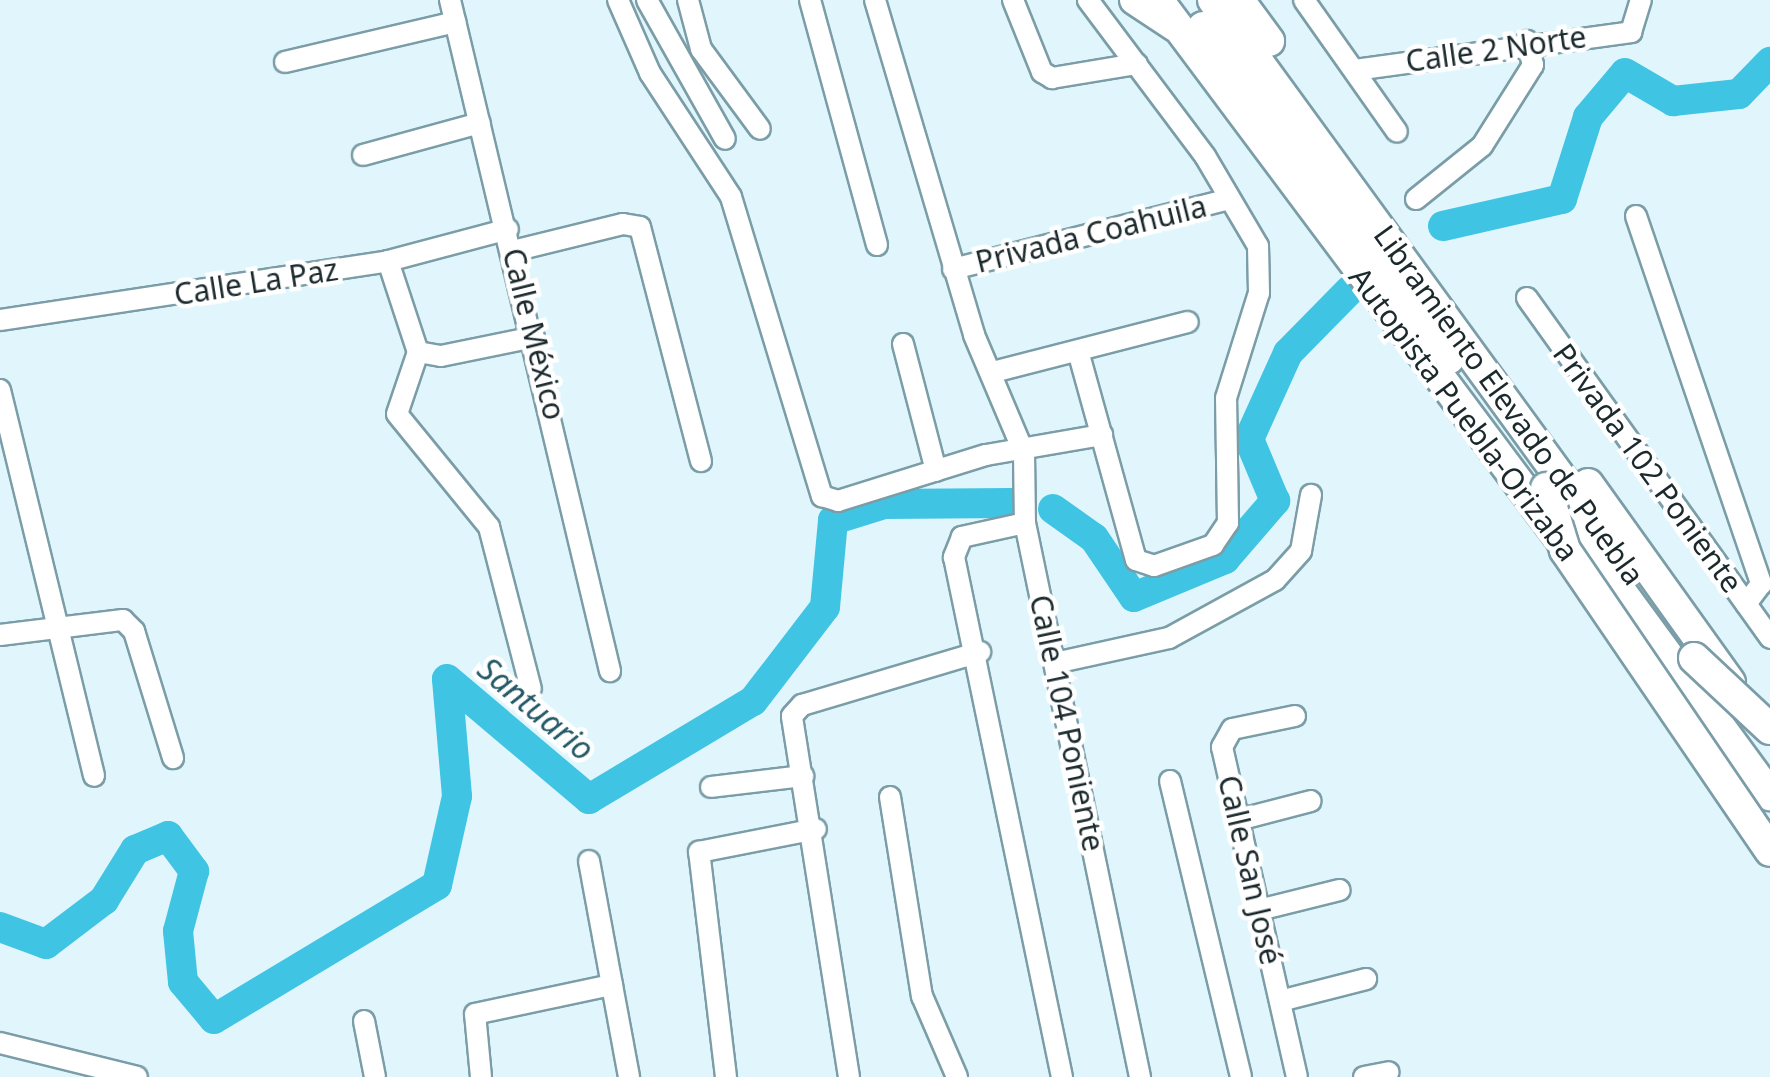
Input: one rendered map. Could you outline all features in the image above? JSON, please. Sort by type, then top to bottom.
[{"type":"highway","name":"Autopista Puebla-Orizaba","points":[[1158,0],[1182,15],[1770,828]]},
{"type":"highway","name":"Libramiento Elevado de Puebla","points":[[1213,0],[1770,762]]},
{"type":"highway","name":"Autopista Puebla-Orizaba","points":[[1229,0],[1269,41],[1770,732]]},
{"type":"highway","points":[[1239,0],[1269,41]]},
{"type":"highway","name":"Libramiento Elevado de Puebla","points":[[1182,15],[1546,488],[1770,796]]},
{"type":"highway","points":[[1546,488],[1565,550],[1770,851]]},
{"type":"highway","points":[[1694,658],[1770,732]]},
{"type":"main road","points":[[1134,0],[1182,15]]},
{"type":"street","name":"Calle México","points":[[450,0],[534,336],[610,671]]},
{"type":"street","points":[[618,0],[650,73],[731,197],[822,496],[838,502],[936,470],[1102,435]]},
{"type":"street","points":[[647,0],[725,139]]},
{"type":"street","points":[[688,0],[701,49],[760,129]]},
{"type":"street","points":[[810,0],[877,244]]},
{"type":"street","name":"Calle 104 Poniente","points":[[875,0],[953,269],[1024,453],[1025,523],[1140,1077]]},
{"type":"street","points":[[1012,0],[1052,78],[1137,64]]},
{"type":"street","points":[[1078,351],[1132,550],[1143,565],[1214,546],[1228,523],[1226,398],[1260,275],[1258,246],[1137,64],[1088,0]]},
{"type":"street","points":[[1304,0],[1397,132]]},
{"type":"street","name":"Calle 2 Norte","points":[[1356,70],[1528,41],[1636,28],[1641,0]]},
{"type":"street","points":[[285,62],[455,22]]},
{"type":"street","points":[[1416,199],[1482,146],[1533,65],[1528,41]]},
{"type":"street","points":[[362,155],[480,123]]},
{"type":"street","name":"Privada Coahuila","points":[[953,269],[1229,199]]},
{"type":"street","points":[[1636,216],[1761,584],[1746,604]]},
{"type":"street","points":[[513,252],[640,227],[702,461]]},
{"type":"street","name":"Calle La Paz","points":[[0,320],[388,261],[508,229]]},
{"type":"street","points":[[388,261],[423,355],[397,414],[490,527],[530,689]]},
{"type":"street","name":"Privada 102 Poniente","points":[[1527,298],[1770,638]]},
{"type":"street","points":[[993,372],[1188,322]]},
{"type":"street","points":[[423,355],[534,336]]},
{"type":"street","points":[[902,344],[936,470]]},
{"type":"street","points":[[0,390],[54,628],[94,776]]},
{"type":"street","points":[[1055,663],[1169,638],[1275,580],[1301,551],[1311,495]]},
{"type":"street","points":[[1025,523],[954,546],[980,652],[1062,1077]]},
{"type":"street","points":[[0,636],[123,620],[134,630],[173,758]]},
{"type":"street","points":[[848,1077],[816,829],[792,716],[802,705],[980,652]]},
{"type":"street","name":"Calle San José","points":[[1295,716],[1222,738],[1297,1077]]},
{"type":"street","points":[[711,787],[804,776]]},
{"type":"street","points":[[1170,781],[1241,1077]]},
{"type":"street","points":[[890,797],[922,996],[956,1077]]},
{"type":"street","points":[[1238,820],[1311,802]]},
{"type":"street","points":[[726,1077],[698,852],[816,829]]},
{"type":"street","points":[[589,861],[629,1077]]},
{"type":"street","points":[[1259,910],[1340,890]]},
{"type":"street","points":[[1280,1001],[1366,979]]},
{"type":"street","points":[[481,1077],[475,1014],[612,985]]},
{"type":"street","points":[[364,1021],[375,1077]]},
{"type":"street","points":[[0,1043],[137,1077]]},
{"type":"street","points":[[1364,1077],[1389,1072]]},
{"type":"waterway","name":"Santuario","points":[[1443,226],[1562,199],[1588,117],[1625,73],[1673,101],[1739,94],[1770,62]]},
{"type":"waterway","name":"Santuario","points":[[1053,509],[1094,538],[1134,597],[1225,559],[1275,501],[1249,439],[1288,353],[1350,290]]},
{"type":"waterway","name":"Santuario","points":[[0,927],[46,944],[104,900],[135,850],[168,836],[194,871],[178,931],[183,982],[214,1019],[437,885],[457,796],[447,679],[589,799],[753,701],[825,607],[833,520],[884,504],[1012,503]]}]
